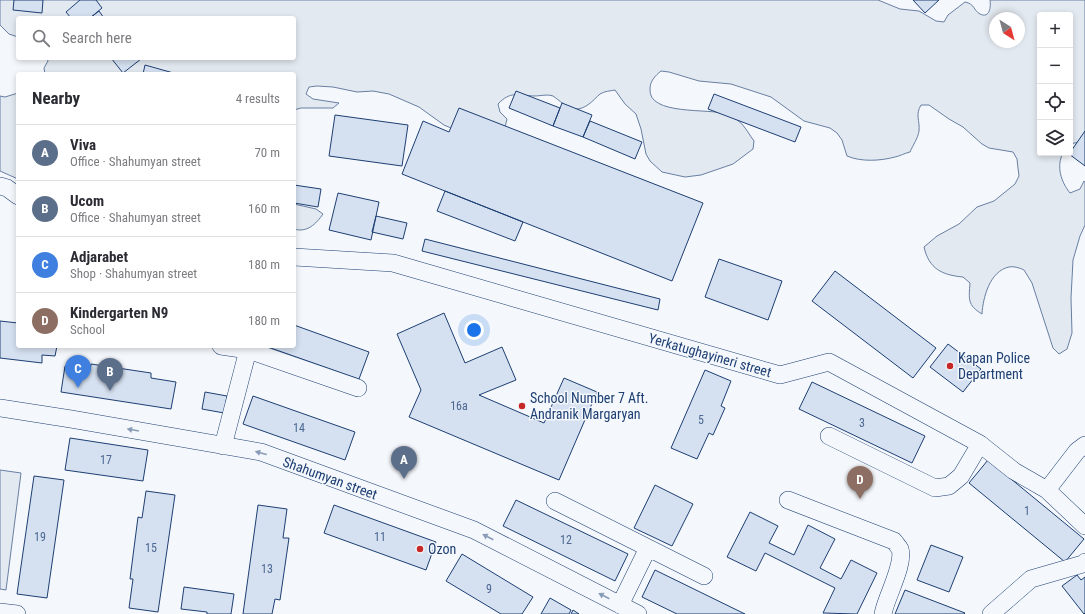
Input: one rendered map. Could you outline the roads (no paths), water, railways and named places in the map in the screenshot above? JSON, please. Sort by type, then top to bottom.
[{"type":"street","points":[[0,186],[7,188],[16,195]]},
{"type":"street","name":"Yerkatughayineri street","points":[[296,257],[393,264],[780,375],[829,362],[980,444],[1014,471],[1047,490],[1085,526]]},
{"type":"street","points":[[234,348],[248,350],[358,388]]},
{"type":"street","points":[[223,446],[248,350]]},
{"type":"street","name":"Shahumyan street","points":[[0,408],[261,452],[474,530],[638,614]]},
{"type":"street","points":[[829,436],[935,488],[949,486],[960,476],[980,444]]},
{"type":"street","points":[[1047,490],[1077,451],[1085,445]]},
{"type":"street","points":[[788,500],[894,541],[900,549],[901,563],[885,604],[883,614]]},
{"type":"street","points":[[555,501],[704,576]]},
{"type":"street","points":[[620,605],[648,548]]},
{"type":"street","points":[[991,614],[1031,579],[1085,562]]},
{"type":"street","points":[[0,612],[17,614]]},
{"type":"place","name":"Kapan Police Department","points":[[950,366]]},
{"type":"place","name":"Adjarabet","points":[[78,388]]},
{"type":"place","name":"Ucom","points":[[110,391]]},
{"type":"place","name":"School Number 7 Aft. Andranik Margaryan","points":[[522,406]]},
{"type":"place","name":"Viva","points":[[404,479]]},
{"type":"place","name":"Kindergarten N9","points":[[860,499]]},
{"type":"place","name":"Ozon","points":[[420,549]]}]
